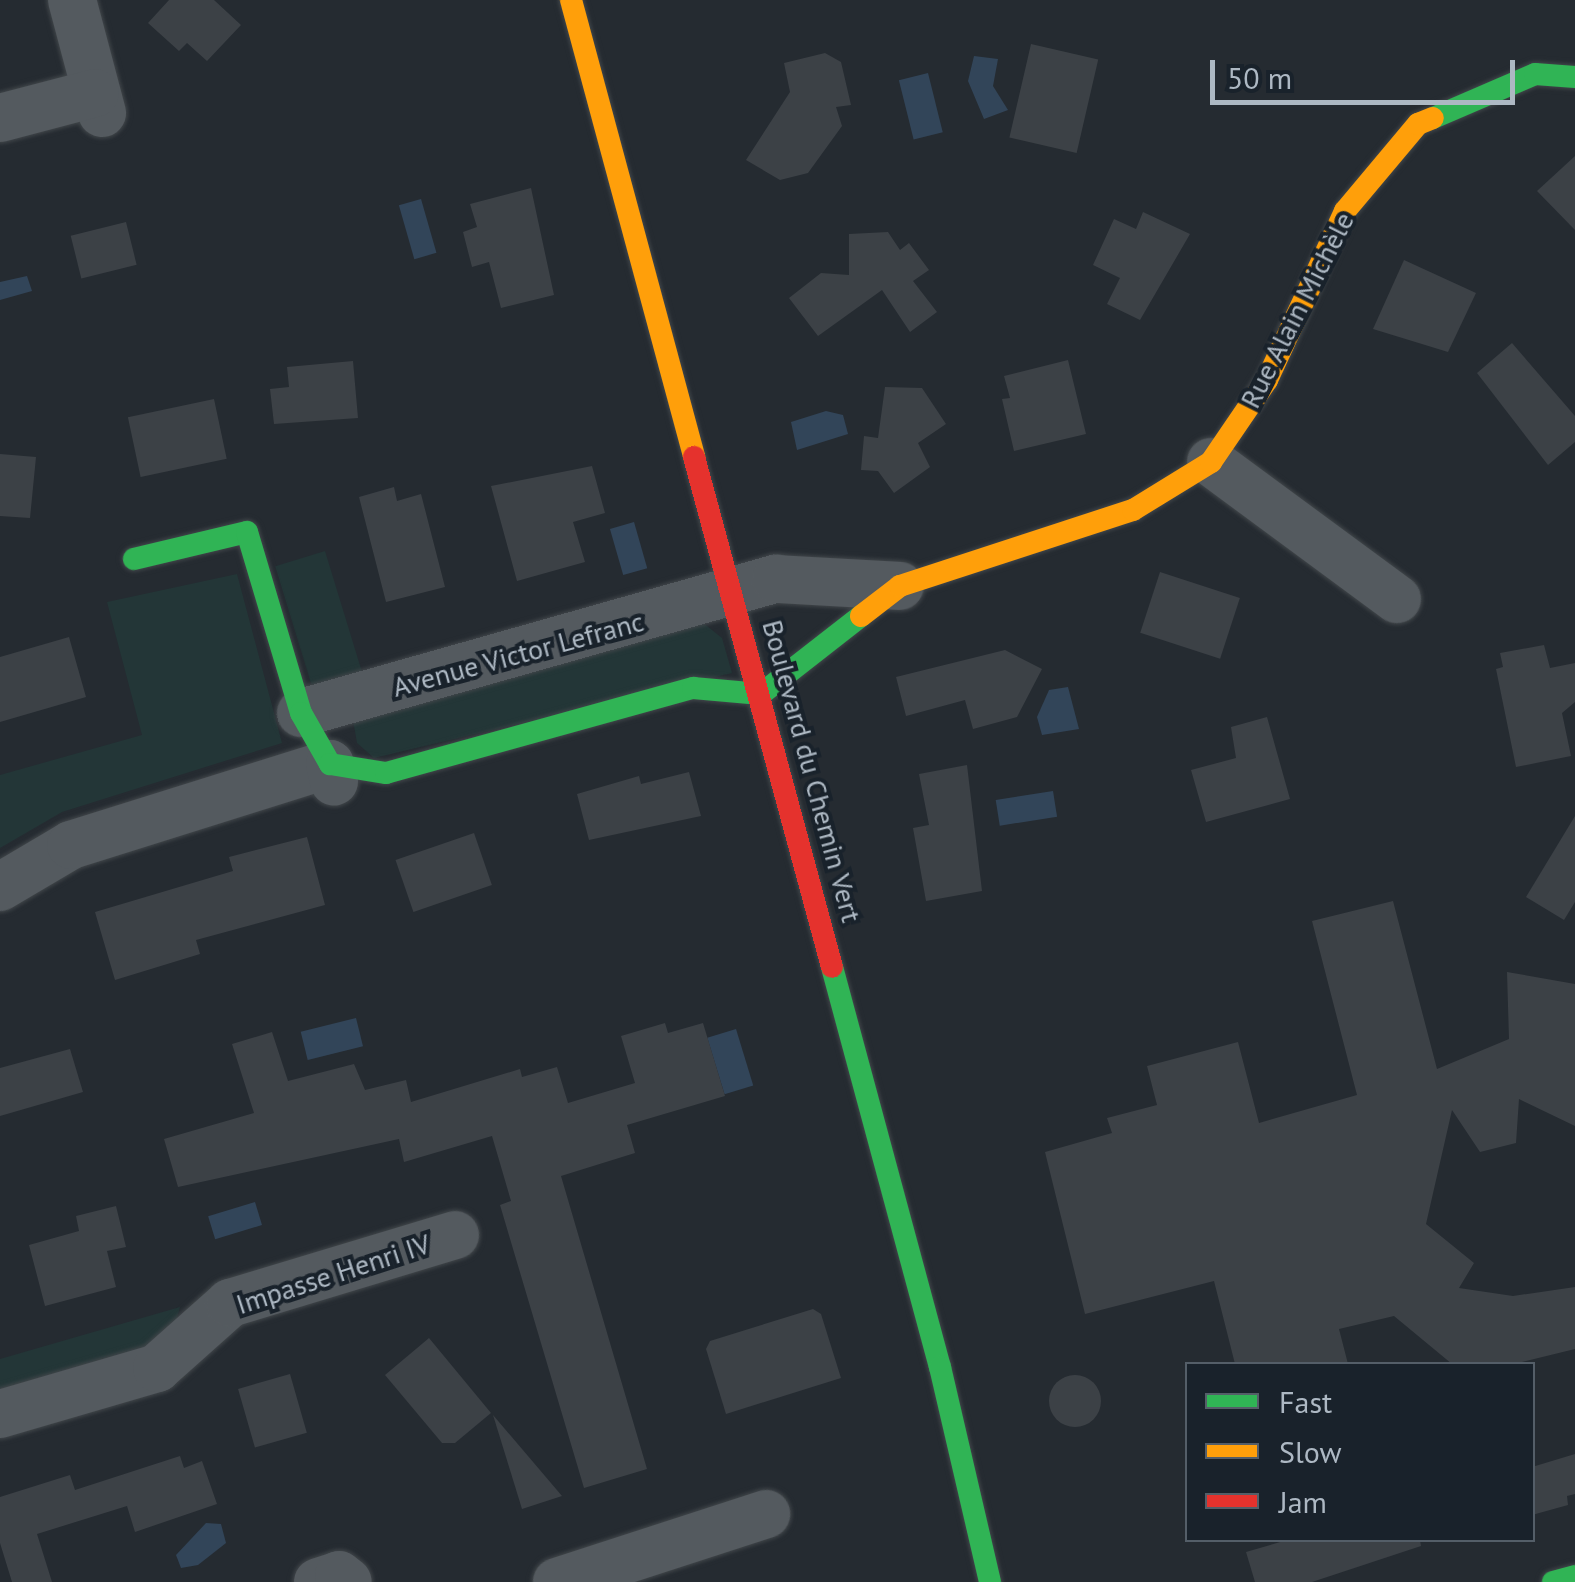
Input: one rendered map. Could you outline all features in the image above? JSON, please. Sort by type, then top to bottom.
[{"type":"street","name":"Boulevard du Chemin Vert","points":[[571,0],[761,694],[989,1571],[1001,1582]]},
{"type":"street","points":[[0,118],[98,103],[88,10]]},
{"type":"street","name":"Rue Alain Michèle","points":[[761,694],[900,586],[1133,510],[1211,462],[1267,380],[1345,211],[1418,124],[1535,74],[1575,76]]},
{"type":"street","points":[[1211,462],[1398,598]]},
{"type":"street","points":[[134,559],[248,532],[300,712],[332,773]]},
{"type":"street","name":"Rue Alain Michèle","points":[[734,595],[776,579],[900,586]]},
{"type":"street","name":"Avenue Victor Lefranc","points":[[300,712],[734,595]]},
{"type":"street","points":[[0,887],[71,845],[332,773],[386,773],[693,688],[761,694]]},
{"type":"street","name":"Impasse Henri IV","points":[[0,1414],[156,1368],[230,1303],[455,1235]]},
{"type":"street","points":[[557,1582],[766,1514]]},
{"type":"street","points":[[318,1582],[339,1575],[348,1582]]},
{"type":"street","points":[[1554,1582],[1575,1576]]},
{"type":"shaded area","points":[[325,551],[362,671],[312,687],[275,566]]},
{"type":"shaded area","points":[[237,574],[282,743],[62,812],[0,848],[0,775],[142,735],[107,602]]},
{"type":"shaded area","points":[[702,622],[722,638],[732,673],[374,758],[357,743],[353,720]]},
{"type":"shaded area","points":[[180,1307],[173,1333],[127,1362],[0,1404],[0,1359]]},
{"type":"water","points":[[974,56],[998,59],[993,86],[1008,110],[984,119],[968,81]]},
{"type":"water","points":[[928,73],[943,132],[914,139],[899,80]]},
{"type":"water","points":[[421,199],[436,253],[414,259],[399,205]]},
{"type":"water","points":[[27,276],[32,291],[0,300],[0,282]]},
{"type":"water","points":[[826,411],[843,415],[848,434],[797,450],[791,422]]},
{"type":"water","points":[[634,522],[647,568],[623,575],[610,529]]},
{"type":"water","points":[[1068,687],[1079,729],[1042,735],[1037,717],[1049,690]]},
{"type":"water","points":[[1053,791],[1057,817],[1000,826],[996,800]]},
{"type":"water","points":[[356,1018],[363,1046],[308,1060],[301,1032]]},
{"type":"water","points":[[736,1029],[753,1085],[725,1094],[707,1038]]},
{"type":"water","points":[[255,1202],[262,1225],[215,1239],[208,1216]]},
{"type":"water","points":[[206,1523],[221,1524],[226,1543],[198,1565],[181,1568],[176,1555]]},
{"type":"building","points":[[169,0],[214,0],[241,25],[207,61],[187,43],[179,51],[148,23]]},
{"type":"building","points":[[1031,44],[1098,60],[1077,153],[1009,138]]},
{"type":"building","points":[[825,53],[841,62],[851,105],[836,107],[842,126],[808,173],[780,180],[746,160],[790,92],[784,63]]},
{"type":"building","points":[[1575,156],[1575,230],[1537,191]]},
{"type":"building","points":[[531,188],[554,295],[501,308],[489,262],[472,267],[463,232],[477,227],[470,204]]},
{"type":"building","points":[[1143,212],[1190,234],[1140,320],[1107,304],[1120,278],[1093,265],[1114,219],[1136,229]]},
{"type":"building","points":[[126,222],[137,265],[81,278],[71,236]]},
{"type":"building","points":[[888,232],[900,250],[909,243],[929,270],[913,281],[937,312],[910,332],[882,290],[818,336],[789,298],[821,273],[849,275],[849,234]]},
{"type":"building","points":[[1404,260],[1476,293],[1448,352],[1373,329]]},
{"type":"building","points":[[1512,343],[1575,416],[1575,442],[1548,465],[1477,373]]},
{"type":"building","points":[[1068,360],[1086,434],[1014,451],[1002,399],[1010,398],[1004,376]]},
{"type":"building","points":[[353,361],[358,418],[274,424],[270,389],[289,387],[287,367]]},
{"type":"building","points":[[885,387],[922,388],[946,424],[918,443],[930,467],[894,493],[878,471],[861,470],[864,436],[878,438]]},
{"type":"building","points":[[214,399],[227,459],[141,477],[128,417]]},
{"type":"building","points":[[0,454],[36,457],[30,518],[0,516]]},
{"type":"building","points":[[592,466],[605,513],[573,522],[585,562],[517,581],[491,486]]},
{"type":"building","points":[[394,487],[397,501],[421,494],[445,587],[386,602],[359,497]]},
{"type":"building","points":[[1160,572],[1240,598],[1220,659],[1140,633]]},
{"type":"building","points":[[69,637],[86,697],[0,722],[0,657]]},
{"type":"building","points":[[1544,645],[1550,668],[1575,663],[1575,702],[1562,713],[1571,756],[1516,767],[1496,669],[1503,667],[1500,653]]},
{"type":"building","points":[[1005,650],[1042,669],[1017,717],[973,729],[965,700],[906,716],[896,677]]},
{"type":"building","points":[[1267,717],[1290,799],[1206,822],[1191,770],[1236,758],[1231,727]]},
{"type":"building","points":[[967,765],[982,891],[926,901],[913,828],[929,825],[919,774]]},
{"type":"building","points":[[689,772],[701,816],[589,840],[577,794],[639,776],[641,784]]},
{"type":"building","points":[[1575,816],[1575,902],[1564,920],[1526,897]]},
{"type":"building","points":[[474,833],[492,885],[413,912],[396,860]]},
{"type":"building","points":[[307,837],[325,905],[196,940],[200,954],[115,980],[95,912],[233,871],[229,857]]},
{"type":"building","points":[[1393,901],[1437,1069],[1509,1039],[1507,972],[1575,984],[1575,1126],[1519,1099],[1516,1143],[1480,1152],[1452,1110],[1426,1224],[1474,1263],[1459,1288],[1513,1296],[1575,1287],[1575,1349],[1522,1362],[1450,1362],[1394,1316],[1339,1329],[1347,1362],[1234,1362],[1214,1281],[1085,1314],[1045,1152],[1112,1133],[1107,1118],[1157,1105],[1147,1066],[1238,1042],[1259,1123],[1357,1095],[1312,921]]},
{"type":"building","points":[[665,1023],[668,1033],[703,1023],[725,1096],[627,1125],[635,1153],[561,1176],[647,1469],[584,1488],[500,1205],[511,1201],[492,1136],[404,1162],[399,1139],[178,1187],[164,1139],[254,1113],[232,1044],[272,1032],[288,1081],[354,1064],[365,1090],[406,1080],[411,1102],[520,1069],[522,1077],[557,1067],[568,1103],[635,1083],[621,1036]]},
{"type":"building","points":[[70,1049],[83,1092],[0,1116],[0,1068]]},
{"type":"building","points":[[116,1206],[126,1247],[107,1251],[116,1287],[45,1306],[29,1245],[79,1231],[76,1216]]},
{"type":"building","points":[[813,1309],[821,1314],[841,1378],[726,1414],[706,1349],[710,1341]]},
{"type":"building","points":[[429,1338],[491,1413],[455,1443],[442,1443],[385,1375]]},
{"type":"building","points":[[290,1374],[307,1433],[255,1448],[238,1389]]},
{"type":"building","points":[[1075,1375],[1094,1382],[1101,1401],[1094,1420],[1075,1427],[1056,1420],[1049,1401],[1056,1382]]},
{"type":"building","points":[[493,1415],[562,1496],[522,1509]]},
{"type":"building","points":[[1575,1454],[1575,1494],[1567,1496],[1568,1505],[1535,1514],[1535,1466]]},
{"type":"building","points":[[180,1456],[184,1468],[202,1461],[217,1504],[135,1532],[127,1506],[37,1534],[52,1582],[12,1582],[0,1543],[0,1497],[70,1475],[75,1490]]},
{"type":"building","points":[[1280,1542],[1420,1542],[1421,1546],[1312,1582],[1255,1582],[1246,1552]]},
{"type":"traffic: fast","points":[[1433,118],[1535,74],[1575,77]]},
{"type":"traffic: fast","points":[[134,559],[247,532],[301,713],[330,764],[386,773],[693,688],[761,694],[861,616]]},
{"type":"traffic: fast","points":[[832,967],[940,1367],[990,1582]]},
{"type":"traffic: fast","points":[[1553,1582],[1575,1576]]},
{"type":"traffic: slow","points":[[571,0],[694,457]]},
{"type":"traffic: slow","points":[[861,616],[900,586],[1133,510],[1211,462],[1267,380],[1345,211],[1418,124],[1433,118]]},
{"type":"traffic: jam","points":[[694,457],[832,967]]}]
